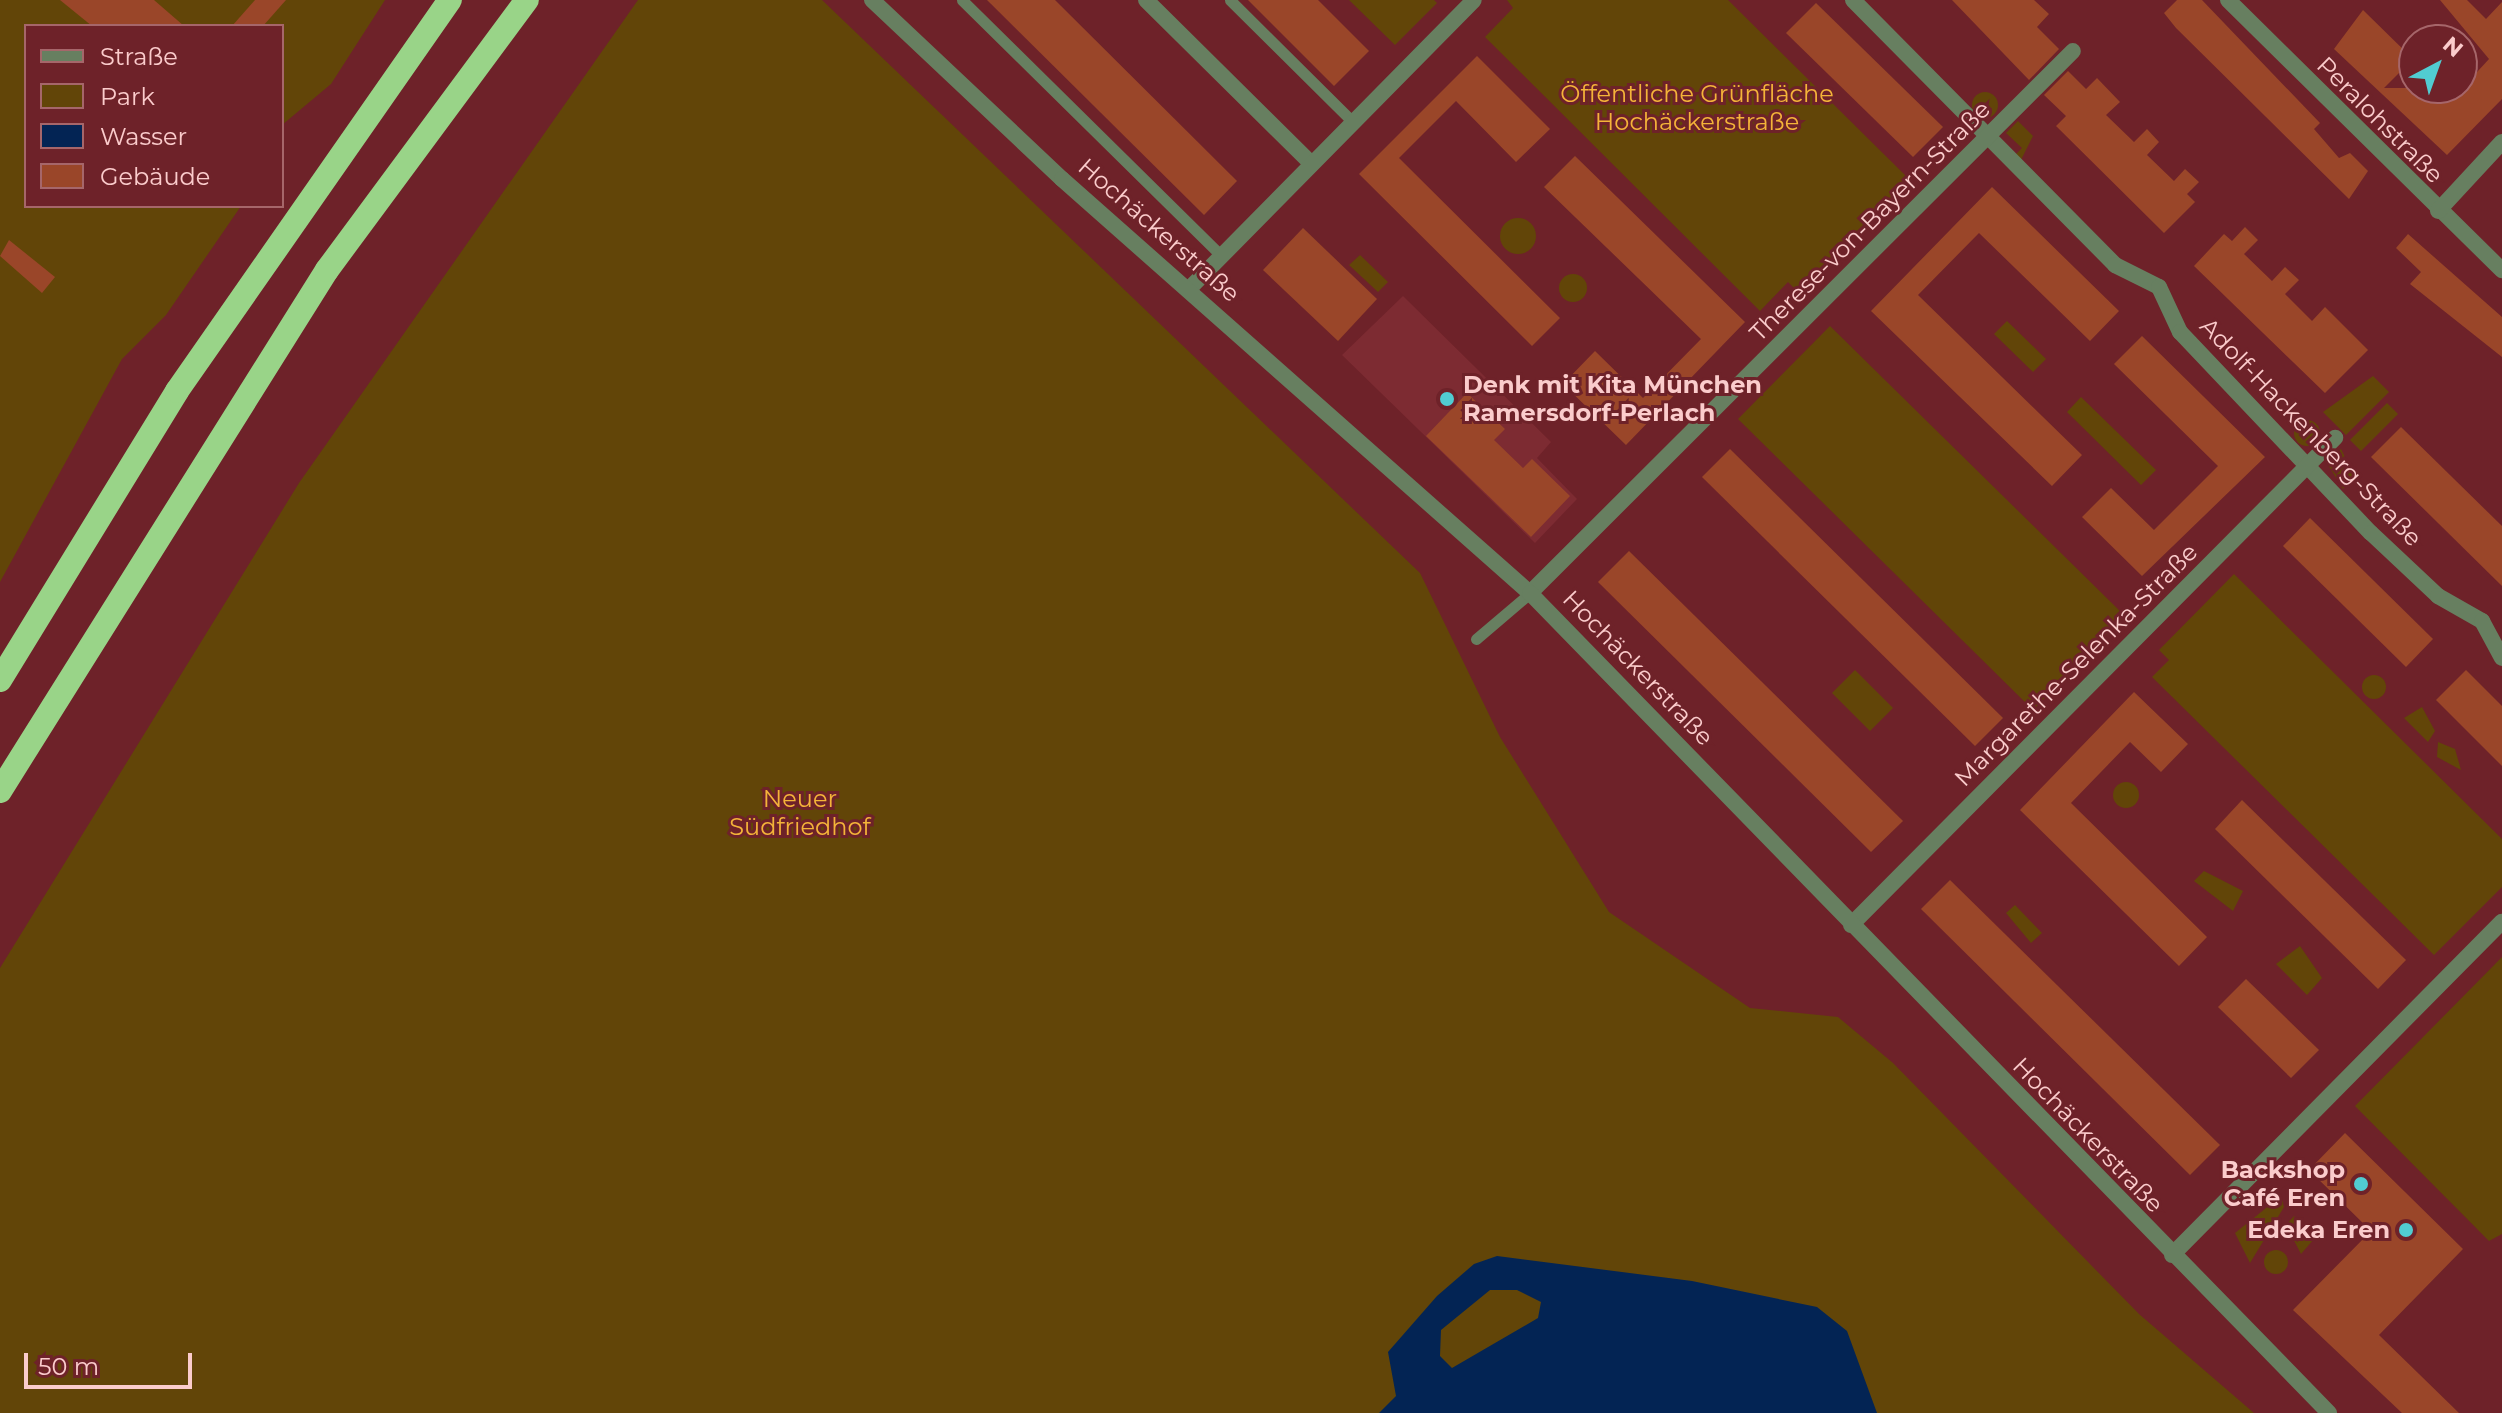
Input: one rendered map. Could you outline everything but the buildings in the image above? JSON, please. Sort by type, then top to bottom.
[{"type":"highway","points":[[0,680],[177,391],[450,0]]},
{"type":"highway","points":[[0,791],[319,282],[527,0]]},
{"type":"street","name":"Hochäckerstraße","points":[[872,0],[1530,593],[2329,1413]]},
{"type":"street","points":[[1146,0],[1312,164]]},
{"type":"street","points":[[1190,288],[1474,0]]},
{"type":"street","name":"Adolf-Hackenberg-Straße","points":[[1853,0],[2115,265],[2159,287],[2180,332],[2438,596],[2482,621],[2502,658]]},
{"type":"street","name":"Peralohstraße","points":[[2228,0],[2438,211],[2502,270]]},
{"type":"street","name":"Therese-von-Bayern-Straße","points":[[1530,593],[2073,51]]},
{"type":"street","points":[[2438,211],[2502,142]]},
{"type":"street","name":"Margarethe-Selenka-Straße","points":[[1851,925],[2335,438]]},
{"type":"street","points":[[2172,1255],[2502,922]]},
{"type":"lane","points":[[962,0],[1221,255]]},
{"type":"lane","points":[[1230,0],[1353,122]]},
{"type":"lane","points":[[1476,639],[1514,600],[1530,593]]},
{"type":"shaded area","name":"Denk mit Kita München Ramersdorf-Perlach","points":[[1403,296],[1551,442],[1537,458],[1577,499],[1535,543],[1342,355]]},
{"type":"green space","points":[[0,0],[385,0],[331,84],[284,123],[284,24],[24,24],[24,208],[240,208],[166,315],[122,359],[0,582]]},
{"type":"green space","name":"Neuer Südfriedhof","points":[[638,0],[822,0],[1420,573],[1500,737],[1609,912],[1750,1008],[1838,1017],[1893,1063],[2139,1314],[2254,1413],[0,1413],[0,968],[299,483]]},
{"type":"green space","points":[[1349,0],[1434,0],[1437,3],[1395,45]]},
{"type":"green space","name":"Öffentliche Grünfläche Hochäckerstraße","points":[[1507,0],[1728,0],[1909,179],[1797,291],[1788,282],[1760,311],[1485,37],[1513,8]]},
{"type":"green space","points":[[1985,92],[1994,96],[1998,105],[1994,114],[1985,118],[1976,114],[1972,105],[1976,96]]},
{"type":"green space","points":[[2018,121],[2033,136],[2021,160],[2016,154],[2022,148],[2006,133]]},
{"type":"green space","points":[[1518,218],[1531,223],[1536,236],[1531,249],[1518,254],[1505,249],[1500,236],[1505,223]]},
{"type":"green space","points":[[1360,255],[1388,282],[1378,292],[1349,265]]},
{"type":"green space","points":[[1573,274],[1583,278],[1587,288],[1583,298],[1573,302],[1563,298],[1559,288],[1563,278]]},
{"type":"green space","points":[[2007,321],[2046,359],[2033,372],[1994,334]]},
{"type":"green space","points":[[1830,326],[2125,616],[2033,710],[1738,419]]},
{"type":"green space","points":[[2373,376],[2389,392],[2346,435],[2323,412]]},
{"type":"green space","points":[[2081,397],[2156,470],[2141,485],[2067,412]]},
{"type":"green space","points":[[2387,403],[2398,414],[2361,451],[2350,440]]},
{"type":"green space","points":[[2307,420],[2316,424],[2320,433],[2316,442],[2307,446],[2298,442],[2294,433],[2298,424]]},
{"type":"green space","points":[[2341,449],[2355,477],[2343,489],[2327,463]]},
{"type":"green space","points":[[2234,574],[2502,839],[2502,887],[2434,955],[2152,677],[2169,660],[2159,650]]},
{"type":"green space","points":[[1855,670],[1893,708],[1870,731],[1832,693]]},
{"type":"green space","points":[[2374,675],[2385,682],[2386,687],[2379,698],[2374,699],[2363,692],[2362,687],[2369,676]]},
{"type":"green space","points":[[2422,707],[2435,731],[2428,742],[2404,718]]},
{"type":"green space","points":[[2438,742],[2455,749],[2461,770],[2437,757]]},
{"type":"green space","points":[[2126,782],[2135,786],[2139,795],[2135,804],[2126,808],[2117,804],[2113,795],[2117,786]]},
{"type":"green space","points":[[2204,871],[2243,891],[2233,911],[2194,881]]},
{"type":"green space","points":[[2015,905],[2042,933],[2031,943],[2006,913]]},
{"type":"green space","points":[[2300,946],[2322,978],[2307,995],[2276,964]]},
{"type":"green space","points":[[2502,957],[2502,1234],[2489,1241],[2355,1106]]},
{"type":"green space","points":[[2281,1196],[2284,1207],[2250,1263],[2235,1233]]},
{"type":"green space","points":[[2294,1216],[2314,1239],[2301,1254],[2286,1225]]},
{"type":"green space","points":[[2276,1250],[2285,1253],[2288,1262],[2285,1271],[2276,1274],[2267,1271],[2264,1262],[2267,1253]]},
{"type":"water","points":[[1497,1256],[1692,1281],[1817,1307],[1847,1331],[1877,1413],[1379,1413],[1396,1396],[1388,1352],[1437,1296],[1474,1264]],"holes":[[[1490,1290],[1517,1290],[1541,1302],[1538,1318],[1452,1368],[1440,1356],[1441,1330]]]},
{"type":"place","name":"Denk mit Kita München Ramersdorf-Perlach","points":[[1447,399]]},
{"type":"place","name":"Backshop Café Eren","points":[[2361,1184]]},
{"type":"place","name":"Edeka Eren","points":[[2406,1230]]}]
